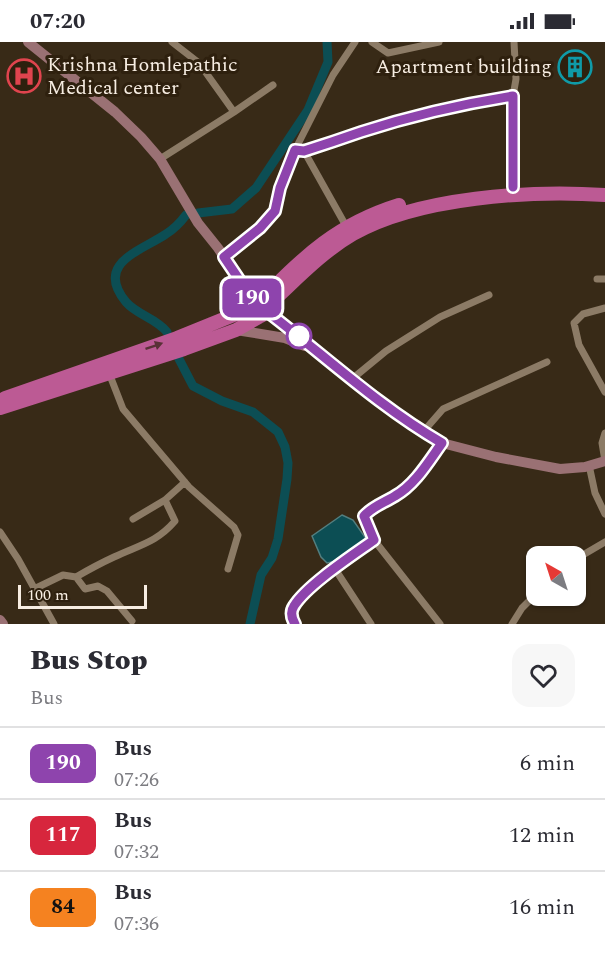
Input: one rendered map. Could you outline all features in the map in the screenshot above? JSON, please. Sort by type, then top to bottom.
[{"type":"highway","points":[[0,408],[236,330],[307,254],[346,226],[373,213],[435,196],[513,187],[605,185]]},
{"type":"highway","points":[[0,400],[259,308],[344,240],[375,222],[395,215],[434,205],[485,199],[535,195],[605,195]]},
{"type":"main road","points":[[28,42],[115,112],[141,137],[160,159],[198,223],[259,308],[317,350],[384,405],[442,443],[496,457],[560,469],[605,461]]},
{"type":"main road","points":[[236,330],[285,338],[317,350]]},
{"type":"main road","points":[[0,620],[3,624]]},
{"type":"street","points":[[172,42],[199,63],[234,112]]},
{"type":"street","points":[[224,257],[260,228],[275,211],[280,188],[295,150],[333,75],[355,42]]},
{"type":"street","points":[[372,42],[388,53],[439,42]]},
{"type":"street","points":[[513,187],[513,96],[516,79],[514,42]]},
{"type":"street","points":[[160,159],[273,85]]},
{"type":"street","points":[[295,150],[304,151],[430,112],[513,96]]},
{"type":"street","points":[[304,151],[346,226]]},
{"type":"street","points":[[352,379],[386,351],[440,317],[489,295]]},
{"type":"street","points":[[605,308],[583,315],[574,323],[579,345],[605,392]]},
{"type":"street","points":[[423,432],[443,409],[547,362]]},
{"type":"street","points":[[109,373],[123,409],[185,482],[234,528],[238,536],[228,569]]},
{"type":"street","points":[[605,433],[602,443],[605,461]]},
{"type":"street","points":[[440,624],[374,540],[364,516],[410,484],[442,443]]},
{"type":"street","points":[[589,465],[596,494],[605,514]]},
{"type":"street","points":[[134,519],[165,500],[185,482]]},
{"type":"street","points":[[34,589],[63,575],[76,577],[164,534],[175,521],[165,500]]},
{"type":"street","points":[[0,532],[54,624]]},
{"type":"street","points":[[295,624],[291,613],[293,607],[322,579],[374,540]]},
{"type":"street","points":[[586,553],[605,542]]},
{"type":"street","points":[[335,569],[371,624]]},
{"type":"street","points":[[76,577],[85,589],[98,586],[107,591],[132,621]]},
{"type":"street","points":[[512,624],[526,604]]},
{"type":"water","points":[[342,515],[353,520],[367,540],[341,560],[327,563],[321,557],[312,536]]},
{"type":"waterway","points":[[198,213],[232,209],[256,188],[308,110],[328,62],[327,42]]},
{"type":"waterway","points":[[167,332],[158,323],[126,302],[118,289],[115,277],[118,268],[125,260],[169,232],[186,215]]},
{"type":"waterway","points":[[179,359],[193,386],[222,401],[253,412],[278,432],[285,447],[288,463],[287,479],[278,539],[272,558],[261,575],[250,624]]},
{"type":"bus line","name":"190","points":[[295,624],[291,613],[301,598],[322,579],[374,540],[364,516],[410,484],[442,443],[384,405],[265,310],[262,304],[255,303],[224,257],[260,228],[275,211],[280,188],[295,150],[304,151],[430,112],[513,96],[513,187]]},
{"type":"place","name":"Apartment building","points":[[575,67]]},
{"type":"place","name":"Krishna Homlepathic Medical center","points":[[24,76]]}]
